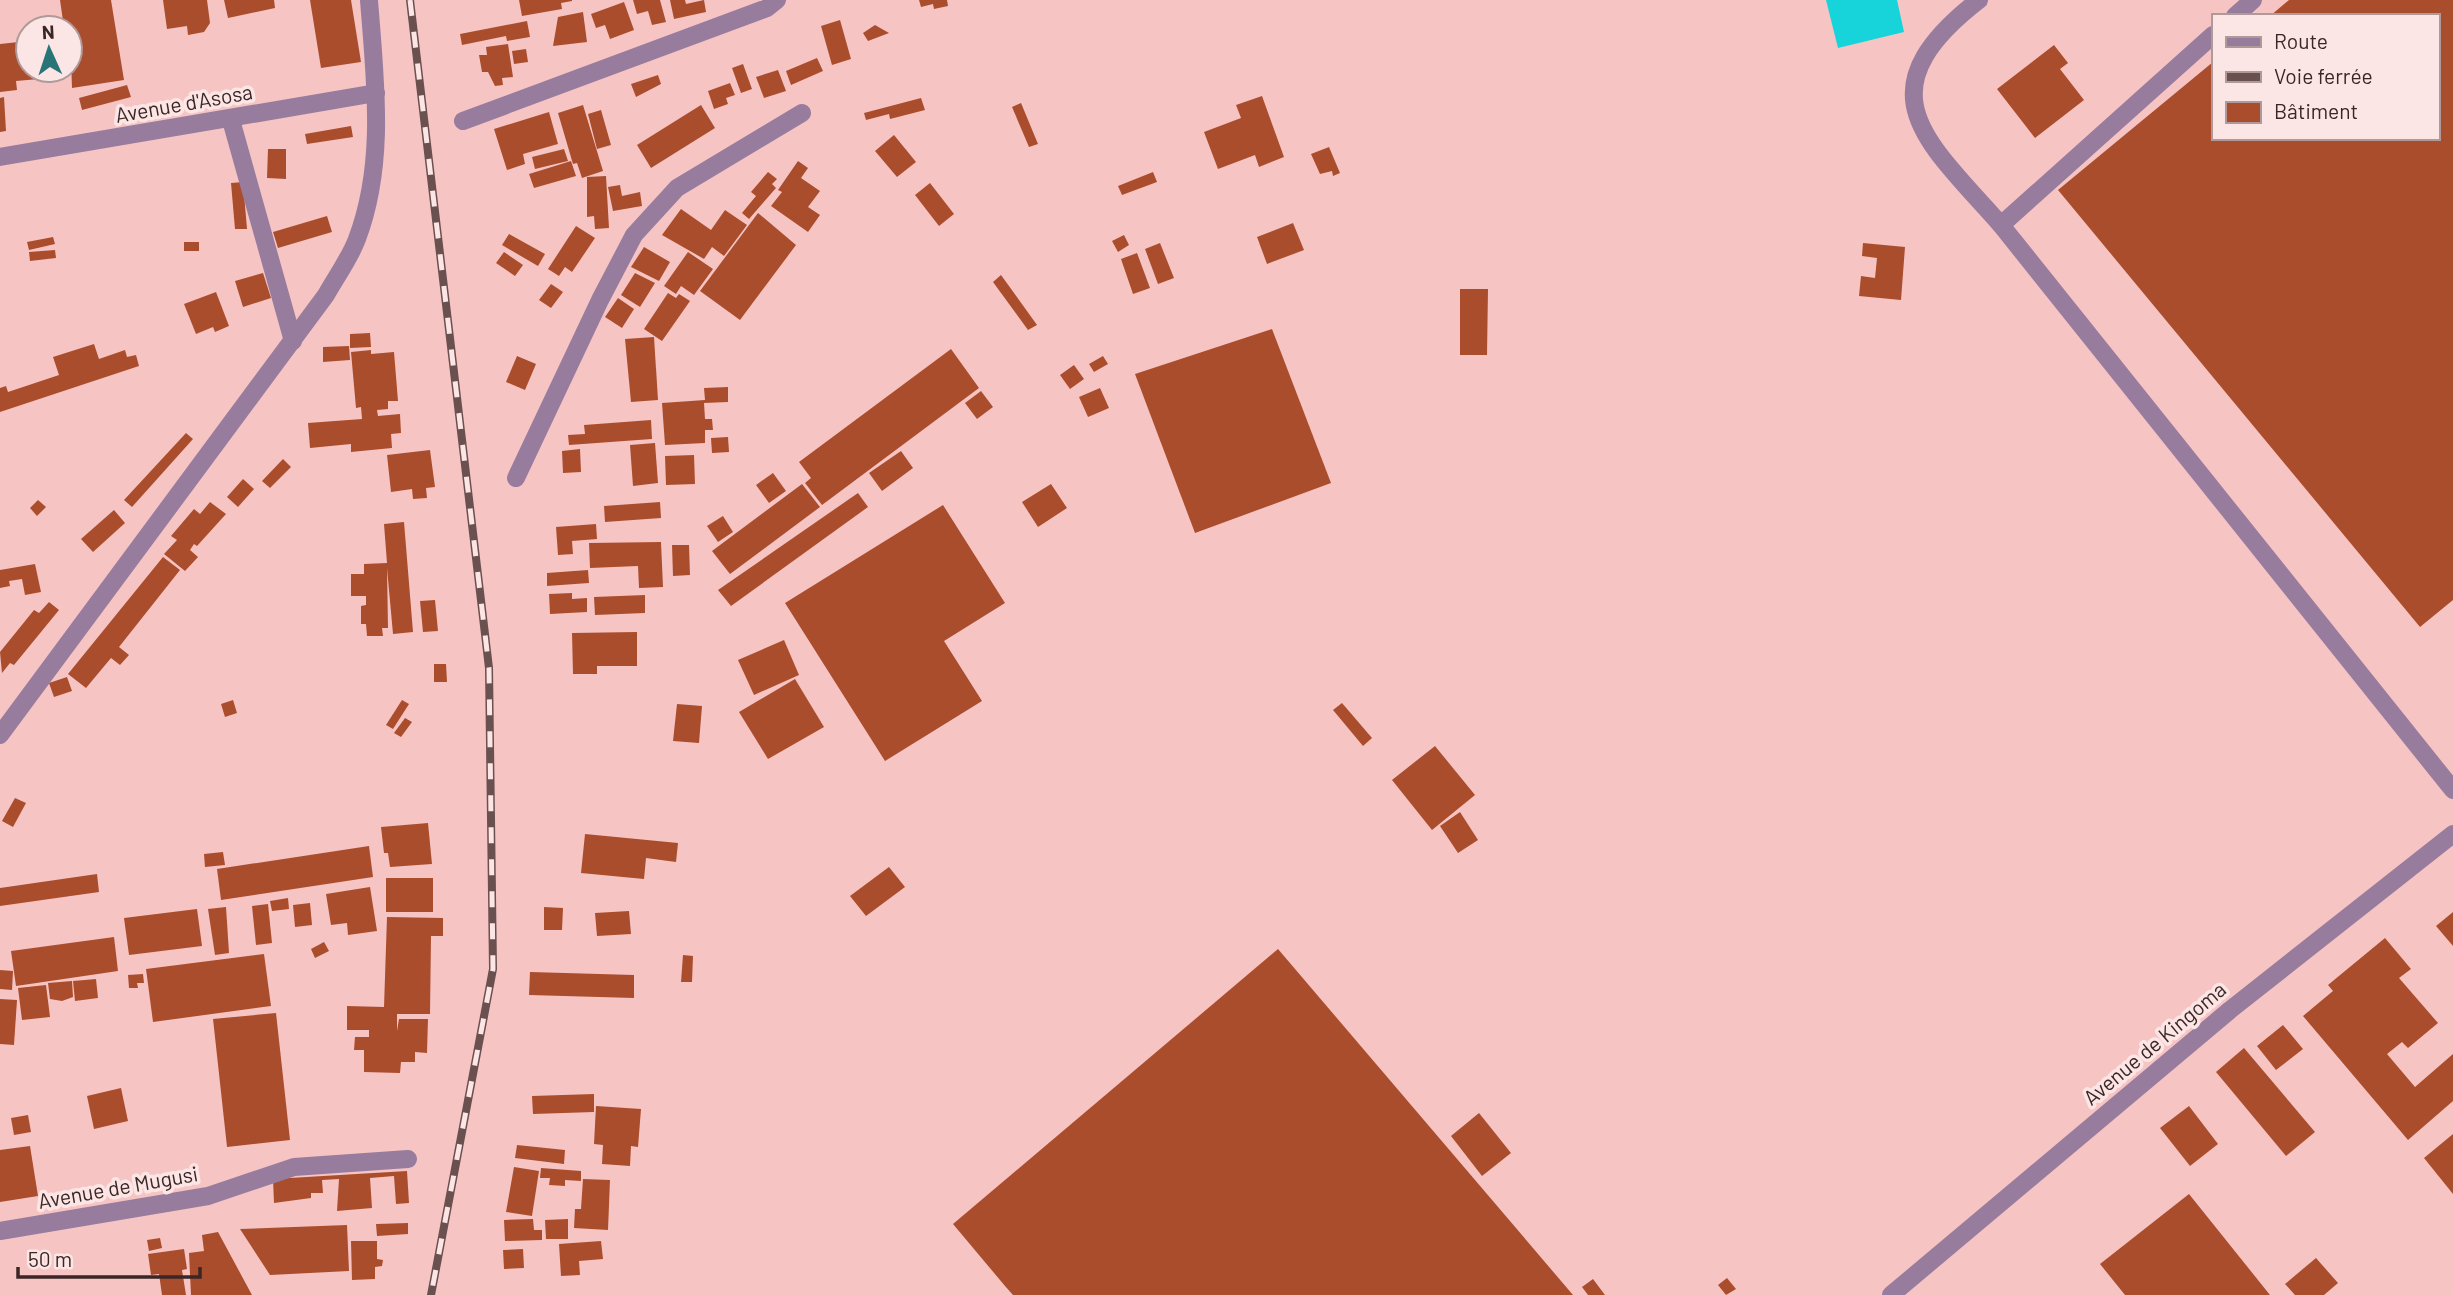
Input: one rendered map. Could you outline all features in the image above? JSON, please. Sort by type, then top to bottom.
[{"type":"street","points":[[0,735],[293,341],[326,295],[357,240],[375,173],[376,93],[369,0]]},
{"type":"street","points":[[463,121],[767,8],[778,0]]},
{"type":"street","points":[[1979,0],[1936,39],[1923,60],[1913,97],[1919,124],[1928,143],[2001,225],[2453,790]]},
{"type":"street","points":[[2237,14],[2253,0]]},
{"type":"street","points":[[2001,225],[2212,36]]},
{"type":"street","name":"Avenue d'Asosa","points":[[0,158],[376,93]]},
{"type":"street","points":[[516,478],[594,312],[634,235],[677,188],[802,114]]},
{"type":"street","points":[[231,120],[293,341]]},
{"type":"street","name":"Avenue de Kingoma","points":[[1891,1295],[2230,1010],[2453,834]]},
{"type":"street","name":"Avenue de Mugusi","points":[[0,1230],[198,1198],[294,1167],[408,1159]]},
{"type":"shaded area","points":[[0,0],[2453,0],[2453,1295],[0,1295]]},
{"type":"water","points":[[1826,0],[1897,0],[1904,32],[1838,48]]},
{"type":"building","points":[[60,0],[111,0],[124,80],[72,88],[72,84],[84,84],[84,14],[62,14]]},
{"type":"building","points":[[163,0],[207,0],[210,23],[204,32],[188,35],[187,26],[167,29]]},
{"type":"building","points":[[224,0],[274,0],[275,8],[228,18]]},
{"type":"building","points":[[310,0],[351,0],[361,62],[321,68]]},
{"type":"building","points":[[519,0],[572,1],[561,3],[562,9],[522,16]]},
{"type":"building","points":[[633,0],[660,0],[666,22],[652,25],[648,11],[637,14]]},
{"type":"building","points":[[670,0],[685,0],[686,4],[704,0],[706,12],[674,19]]},
{"type":"building","points":[[919,0],[947,0],[948,6],[934,9],[933,4],[921,7]]},
{"type":"building","points":[[2289,0],[2453,0],[2453,600],[2420,627],[2058,190],[2212,63],[2212,140],[2439,140],[2439,14],[2272,14]]},
{"type":"building","points":[[624,2],[634,30],[610,39],[605,25],[596,28],[591,14]]},
{"type":"building","points":[[583,12],[587,42],[553,46],[558,17]]},
{"type":"building","points":[[840,20],[851,59],[832,65],[821,26]]},
{"type":"building","points":[[527,21],[530,37],[507,41],[506,36],[462,45],[460,34]]},
{"type":"building","points":[[875,25],[889,33],[868,41],[863,33]]},
{"type":"building","points":[[14,42],[14,84],[17,90],[0,92],[0,44]]},
{"type":"building","points":[[508,44],[513,77],[502,78],[503,85],[495,86],[488,72],[482,72],[479,55],[487,55],[486,47]]},
{"type":"building","points":[[2054,45],[2068,63],[2060,69],[2084,100],[2035,138],[1997,89]]},
{"type":"building","points":[[526,49],[528,62],[514,64],[512,51]]},
{"type":"building","points":[[817,58],[823,71],[791,85],[786,71]]},
{"type":"building","points":[[743,64],[752,89],[741,93],[732,68]]},
{"type":"building","points":[[778,70],[786,91],[764,98],[756,77]]},
{"type":"building","points":[[658,75],[661,84],[636,97],[631,84]]},
{"type":"building","points":[[730,83],[735,95],[726,98],[728,104],[714,109],[708,91]]},
{"type":"building","points":[[127,85],[131,97],[82,110],[79,98]]},
{"type":"building","points":[[1262,96],[1284,157],[1259,167],[1255,155],[1218,169],[1204,132],[1241,118],[1236,105]]},
{"type":"building","points":[[4,97],[6,131],[0,132],[0,98]]},
{"type":"building","points":[[921,98],[925,110],[890,119],[889,114],[866,120],[864,113]]},
{"type":"building","points":[[1021,103],[1038,144],[1029,147],[1012,107]]},
{"type":"building","points":[[583,105],[603,171],[582,178],[577,163],[573,164],[558,113]]},
{"type":"building","points":[[701,105],[715,128],[651,168],[637,145]]},
{"type":"building","points":[[601,110],[611,145],[597,149],[588,114]]},
{"type":"building","points":[[549,112],[558,144],[523,154],[525,164],[507,170],[494,129]]},
{"type":"building","points":[[351,126],[353,137],[307,144],[305,134]]},
{"type":"building","points":[[894,135],[916,162],[897,177],[875,151]]},
{"type":"building","points":[[1329,147],[1340,173],[1333,176],[1332,171],[1320,174],[1311,154]]},
{"type":"building","points":[[268,149],[286,149],[286,179],[267,178]]},
{"type":"building","points":[[564,149],[568,161],[535,169],[532,157]]},
{"type":"building","points":[[571,161],[576,176],[534,188],[529,174]]},
{"type":"building","points":[[798,161],[808,168],[801,178],[820,191],[808,207],[820,215],[808,232],[771,206],[782,192],[778,190]]},
{"type":"building","points":[[768,172],[777,179],[772,184],[776,188],[749,219],[742,213],[756,196],[751,192]]},
{"type":"building","points":[[1153,172],[1157,182],[1122,195],[1118,186]]},
{"type":"building","points":[[606,176],[609,228],[595,229],[594,216],[587,217],[587,177]]},
{"type":"building","points":[[243,182],[247,229],[235,229],[231,183]]},
{"type":"building","points":[[930,183],[954,214],[939,226],[915,195]]},
{"type":"building","points":[[620,185],[622,196],[640,192],[642,206],[613,211],[608,187]]},
{"type":"building","points":[[681,209],[711,230],[725,210],[747,225],[724,256],[712,247],[704,259],[662,235]]},
{"type":"building","points":[[758,213],[796,245],[740,320],[700,291]]},
{"type":"building","points":[[327,216],[332,232],[278,248],[273,232]]},
{"type":"building","points":[[1293,223],[1304,250],[1267,264],[1257,237]]},
{"type":"building","points":[[576,226],[595,238],[572,272],[565,267],[559,276],[548,269]]},
{"type":"building","points":[[509,234],[545,254],[538,266],[502,245]]},
{"type":"building","points":[[1124,235],[1129,245],[1118,252],[1112,241]]},
{"type":"building","points":[[53,237],[55,244],[29,250],[27,242]]},
{"type":"building","points":[[184,242],[199,242],[199,251],[184,251]]},
{"type":"building","points":[[1160,243],[1174,278],[1158,284],[1145,249]]},
{"type":"building","points":[[1863,243],[1905,247],[1901,300],[1859,296],[1861,276],[1875,278],[1877,258],[1862,256]]},
{"type":"building","points":[[644,247],[670,262],[659,281],[631,267]]},
{"type":"building","points":[[55,250],[56,258],[30,261],[29,252]]},
{"type":"building","points":[[504,252],[523,265],[515,276],[496,263]]},
{"type":"building","points":[[688,252],[713,269],[694,295],[681,286],[676,294],[664,286]]},
{"type":"building","points":[[1137,253],[1150,288],[1133,294],[1121,259]]},
{"type":"building","points":[[263,273],[271,298],[243,307],[235,281]]},
{"type":"building","points":[[635,273],[655,283],[640,307],[621,295]]},
{"type":"building","points":[[1001,275],[1037,325],[1028,330],[993,282]]},
{"type":"building","points":[[551,284],[563,292],[551,308],[539,300]]},
{"type":"building","points":[[1460,289],[1488,289],[1487,355],[1460,355]]},
{"type":"building","points":[[216,292],[229,326],[215,332],[213,327],[196,334],[184,304]]},
{"type":"building","points":[[668,293],[676,298],[679,294],[690,301],[662,341],[644,329]]},
{"type":"building","points":[[618,298],[634,309],[622,328],[605,317]]},
{"type":"building","points":[[1272,329],[1331,483],[1195,533],[1135,374]]},
{"type":"building","points":[[370,333],[371,347],[350,348],[350,334]]},
{"type":"building","points":[[654,337],[658,400],[631,402],[625,339]]},
{"type":"building","points":[[94,344],[99,359],[125,350],[127,357],[136,355],[139,366],[0,412],[0,388],[6,386],[8,392],[59,375],[53,357]]},
{"type":"building","points":[[349,346],[350,360],[323,362],[323,347]]},
{"type":"building","points":[[951,349],[979,388],[822,505],[805,483],[811,478],[799,462]]},
{"type":"building","points":[[371,350],[371,354],[394,352],[398,401],[388,401],[388,409],[377,410],[378,416],[400,414],[401,433],[391,434],[392,448],[351,452],[351,444],[310,448],[308,423],[362,419],[361,407],[356,408],[351,352]]},
{"type":"building","points":[[517,356],[536,364],[525,390],[506,382]]},
{"type":"building","points":[[1103,356],[1108,364],[1094,372],[1089,364]]},
{"type":"building","points":[[1074,365],[1084,379],[1070,389],[1060,375]]},
{"type":"building","points":[[728,387],[728,402],[704,403],[705,419],[712,419],[713,430],[705,430],[705,443],[665,445],[662,403],[705,400],[704,388]]},
{"type":"building","points":[[1100,388],[1109,408],[1088,417],[1079,397]]},
{"type":"building","points":[[981,391],[993,407],[977,419],[965,403]]},
{"type":"building","points":[[651,420],[652,439],[569,445],[568,435],[585,434],[584,425]]},
{"type":"building","points":[[186,433],[193,439],[132,507],[124,500]]},
{"type":"building","points":[[728,437],[729,452],[712,453],[711,438]]},
{"type":"building","points":[[655,443],[658,483],[633,486],[630,445]]},
{"type":"building","points":[[580,449],[581,472],[563,473],[562,451]]},
{"type":"building","points":[[430,450],[435,487],[426,488],[427,498],[413,499],[412,489],[391,492],[387,455]]},
{"type":"building","points":[[901,451],[913,468],[882,491],[869,473]]},
{"type":"building","points":[[694,455],[695,484],[666,485],[665,456]]},
{"type":"building","points":[[283,459],[291,467],[270,488],[262,481]]},
{"type":"building","points":[[773,473],[786,491],[769,503],[756,485]]},
{"type":"building","points":[[243,479],[254,489],[238,507],[227,497]]},
{"type":"building","points":[[802,484],[820,507],[730,574],[712,551]]},
{"type":"building","points":[[1051,484],[1067,508],[1038,527],[1022,502]]},
{"type":"building","points":[[858,493],[868,507],[731,606],[718,590]]},
{"type":"building","points":[[38,500],[46,507],[37,516],[30,508]]},
{"type":"building","points":[[210,502],[226,514],[197,546],[194,544],[190,550],[198,557],[185,571],[164,554],[177,540],[171,536],[194,509],[200,514]]},
{"type":"building","points":[[660,502],[661,518],[605,522],[604,506]]},
{"type":"building","points":[[943,505],[1005,603],[944,641],[982,701],[885,761],[785,603]]},
{"type":"building","points":[[114,510],[125,523],[93,552],[81,539]]},
{"type":"building","points":[[723,516],[733,532],[718,542],[707,526]]},
{"type":"building","points":[[404,522],[413,632],[393,634],[387,568],[388,628],[382,628],[383,636],[367,636],[366,624],[361,624],[361,606],[366,605],[366,596],[351,596],[351,574],[364,574],[364,564],[387,563],[384,524]]},
{"type":"building","points":[[596,524],[597,539],[572,541],[573,554],[558,555],[556,527]]},
{"type":"building","points":[[661,542],[663,587],[639,588],[638,566],[590,568],[589,543]]},
{"type":"building","points":[[672,545],[689,545],[690,575],[673,576]]},
{"type":"building","points":[[163,557],[180,570],[119,647],[129,655],[120,665],[111,658],[86,688],[68,674]]},
{"type":"building","points":[[35,564],[41,592],[25,595],[22,579],[9,581],[10,586],[0,588],[0,570]]},
{"type":"building","points":[[588,570],[589,583],[547,586],[547,573]]},
{"type":"building","points":[[572,593],[572,599],[587,598],[587,612],[550,614],[549,594]]},
{"type":"building","points":[[645,595],[645,613],[595,615],[594,597]]},
{"type":"building","points":[[435,600],[438,631],[423,632],[420,601]]},
{"type":"building","points":[[49,602],[59,610],[14,665],[10,663],[2,673],[0,652],[34,610],[39,613]]},
{"type":"building","points":[[637,632],[637,666],[597,666],[597,674],[573,674],[572,633]]},
{"type":"building","points":[[784,640],[799,675],[754,695],[738,660]]},
{"type":"building","points":[[434,664],[446,664],[447,682],[434,682]]},
{"type":"building","points":[[67,677],[72,691],[54,697],[49,683]]},
{"type":"building","points":[[795,679],[824,727],[768,759],[739,712]]},
{"type":"building","points":[[233,700],[237,713],[225,717],[221,704]]},
{"type":"building","points":[[402,700],[409,704],[393,729],[386,725]]},
{"type":"building","points":[[1342,703],[1372,738],[1363,746],[1333,710]]},
{"type":"building","points":[[677,704],[702,706],[699,743],[673,741]]},
{"type":"building","points":[[405,718],[412,722],[401,737],[394,733]]},
{"type":"building","points":[[1435,746],[1475,795],[1432,830],[1392,780]]},
{"type":"building","points":[[15,798],[26,803],[13,827],[2,821]]},
{"type":"building","points":[[1460,812],[1478,840],[1458,853],[1440,826]]},
{"type":"building","points":[[428,823],[432,864],[390,867],[388,853],[384,853],[381,827]]},
{"type":"building","points":[[585,834],[678,843],[676,862],[646,858],[644,879],[581,873]]},
{"type":"building","points":[[369,846],[373,877],[221,900],[217,869]]},
{"type":"building","points":[[223,852],[225,865],[205,867],[204,854]]},
{"type":"building","points":[[889,867],[905,887],[866,916],[850,896]]},
{"type":"building","points":[[97,874],[99,892],[0,906],[0,888]]},
{"type":"building","points":[[386,878],[433,878],[433,912],[386,912]]},
{"type":"building","points":[[370,887],[377,931],[348,935],[347,923],[331,925],[326,894]]},
{"type":"building","points":[[288,898],[289,909],[272,911],[270,901]]},
{"type":"building","points":[[310,903],[312,925],[295,927],[293,905]]},
{"type":"building","points":[[268,904],[272,943],[256,945],[252,906]]},
{"type":"building","points":[[226,907],[229,953],[215,955],[208,909]]},
{"type":"building","points":[[544,907],[563,908],[562,930],[544,930]]},
{"type":"building","points":[[197,909],[202,946],[129,955],[124,918]]},
{"type":"building","points":[[629,911],[631,934],[597,936],[595,913]]},
{"type":"building","points":[[2453,912],[2453,946],[2436,926]]},
{"type":"building","points":[[387,917],[443,918],[443,936],[431,936],[430,1014],[397,1014],[397,1031],[399,1019],[428,1019],[427,1053],[415,1052],[415,1062],[401,1062],[400,1073],[364,1072],[364,1050],[354,1050],[355,1037],[369,1037],[369,1030],[347,1030],[347,1006],[384,1007]]},
{"type":"building","points":[[114,937],[118,971],[16,986],[11,951]]},
{"type":"building","points":[[2385,938],[2411,969],[2399,978],[2438,1023],[2408,1048],[2402,1042],[2387,1054],[2415,1087],[2453,1054],[2453,1101],[2408,1140],[2303,1016],[2333,991],[2328,985]]},
{"type":"building","points":[[324,942],[329,951],[315,958],[311,949]]},
{"type":"building","points":[[1278,949],[1573,1295],[1013,1295],[1005,1286],[953,1224]]},
{"type":"building","points":[[264,954],[271,1006],[153,1022],[146,969]]},
{"type":"building","points":[[683,955],[693,956],[692,982],[681,982]]},
{"type":"building","points":[[0,970],[13,971],[12,990],[0,989]]},
{"type":"building","points":[[530,972],[634,975],[634,998],[529,995]]},
{"type":"building","points":[[143,974],[144,983],[137,983],[138,988],[129,988],[128,975]]},
{"type":"building","points":[[96,979],[98,998],[75,1001],[73,981]]},
{"type":"building","points":[[72,981],[73,997],[62,1001],[50,999],[48,983]]},
{"type":"building","points":[[46,985],[50,1017],[22,1020],[18,988]]},
{"type":"building","points":[[0,999],[17,1000],[14,1045],[0,1044]]},
{"type":"building","points":[[276,1013],[290,1140],[227,1147],[213,1019]]},
{"type":"building","points":[[2283,1025],[2303,1049],[2276,1070],[2257,1046]]},
{"type":"building","points":[[2244,1048],[2315,1132],[2286,1156],[2216,1072]]},
{"type":"building","points":[[121,1088],[128,1121],[94,1129],[87,1096]]},
{"type":"building","points":[[594,1094],[594,1112],[533,1114],[532,1096]]},
{"type":"building","points":[[596,1106],[641,1109],[638,1147],[631,1146],[630,1166],[602,1164],[603,1145],[594,1144]]},
{"type":"building","points":[[2189,1106],[2218,1144],[2190,1166],[2160,1128]]},
{"type":"building","points":[[1479,1113],[1511,1153],[1482,1176],[1451,1136]]},
{"type":"building","points":[[28,1115],[31,1132],[14,1135],[11,1118]]},
{"type":"building","points":[[2453,1134],[2453,1194],[2424,1158]]},
{"type":"building","points":[[517,1145],[565,1150],[564,1164],[515,1158]]},
{"type":"building","points":[[30,1146],[38,1196],[0,1202],[0,1150]]},
{"type":"building","points":[[514,1167],[539,1171],[532,1216],[506,1212]]},
{"type":"building","points":[[541,1168],[581,1171],[581,1181],[565,1180],[565,1186],[549,1185],[550,1178],[540,1178]]},
{"type":"building","points":[[407,1171],[409,1203],[396,1204],[394,1176],[370,1178],[372,1208],[337,1211],[339,1179],[322,1180],[323,1193],[311,1193],[311,1198],[274,1203],[273,1179]]},
{"type":"building","points":[[583,1179],[610,1180],[608,1230],[574,1228],[575,1209],[581,1209]]},
{"type":"building","points":[[2189,1194],[2270,1295],[2125,1295],[2100,1264]]},
{"type":"building","points":[[533,1219],[534,1230],[542,1230],[542,1240],[505,1241],[504,1220]]},
{"type":"building","points":[[568,1219],[568,1239],[546,1239],[545,1220]]},
{"type":"building","points":[[408,1223],[408,1234],[377,1236],[376,1224]]},
{"type":"building","points":[[347,1225],[349,1271],[270,1275],[240,1229]]},
{"type":"building","points":[[218,1232],[252,1295],[191,1295],[189,1253],[204,1251],[202,1235]]},
{"type":"building","points":[[160,1238],[162,1248],[149,1251],[147,1240]]},
{"type":"building","points":[[351,1241],[377,1241],[377,1259],[383,1260],[382,1266],[375,1267],[375,1279],[352,1280]]},
{"type":"building","points":[[601,1241],[603,1259],[579,1261],[580,1275],[561,1276],[559,1244]]},
{"type":"building","points":[[184,1249],[187,1269],[182,1270],[186,1295],[162,1295],[159,1274],[151,1275],[148,1254]]},
{"type":"building","points":[[523,1249],[524,1268],[504,1269],[503,1250]]},
{"type":"building","points":[[2316,1258],[2338,1283],[2324,1295],[2295,1295],[2285,1284]]},
{"type":"building","points":[[1727,1278],[1736,1289],[1726,1295],[1718,1285]]},
{"type":"building","points":[[1593,1279],[1605,1295],[1588,1295],[1582,1287]]},
{"type":"railway","points":[[410,0],[489,668],[493,969],[431,1295]]}]
